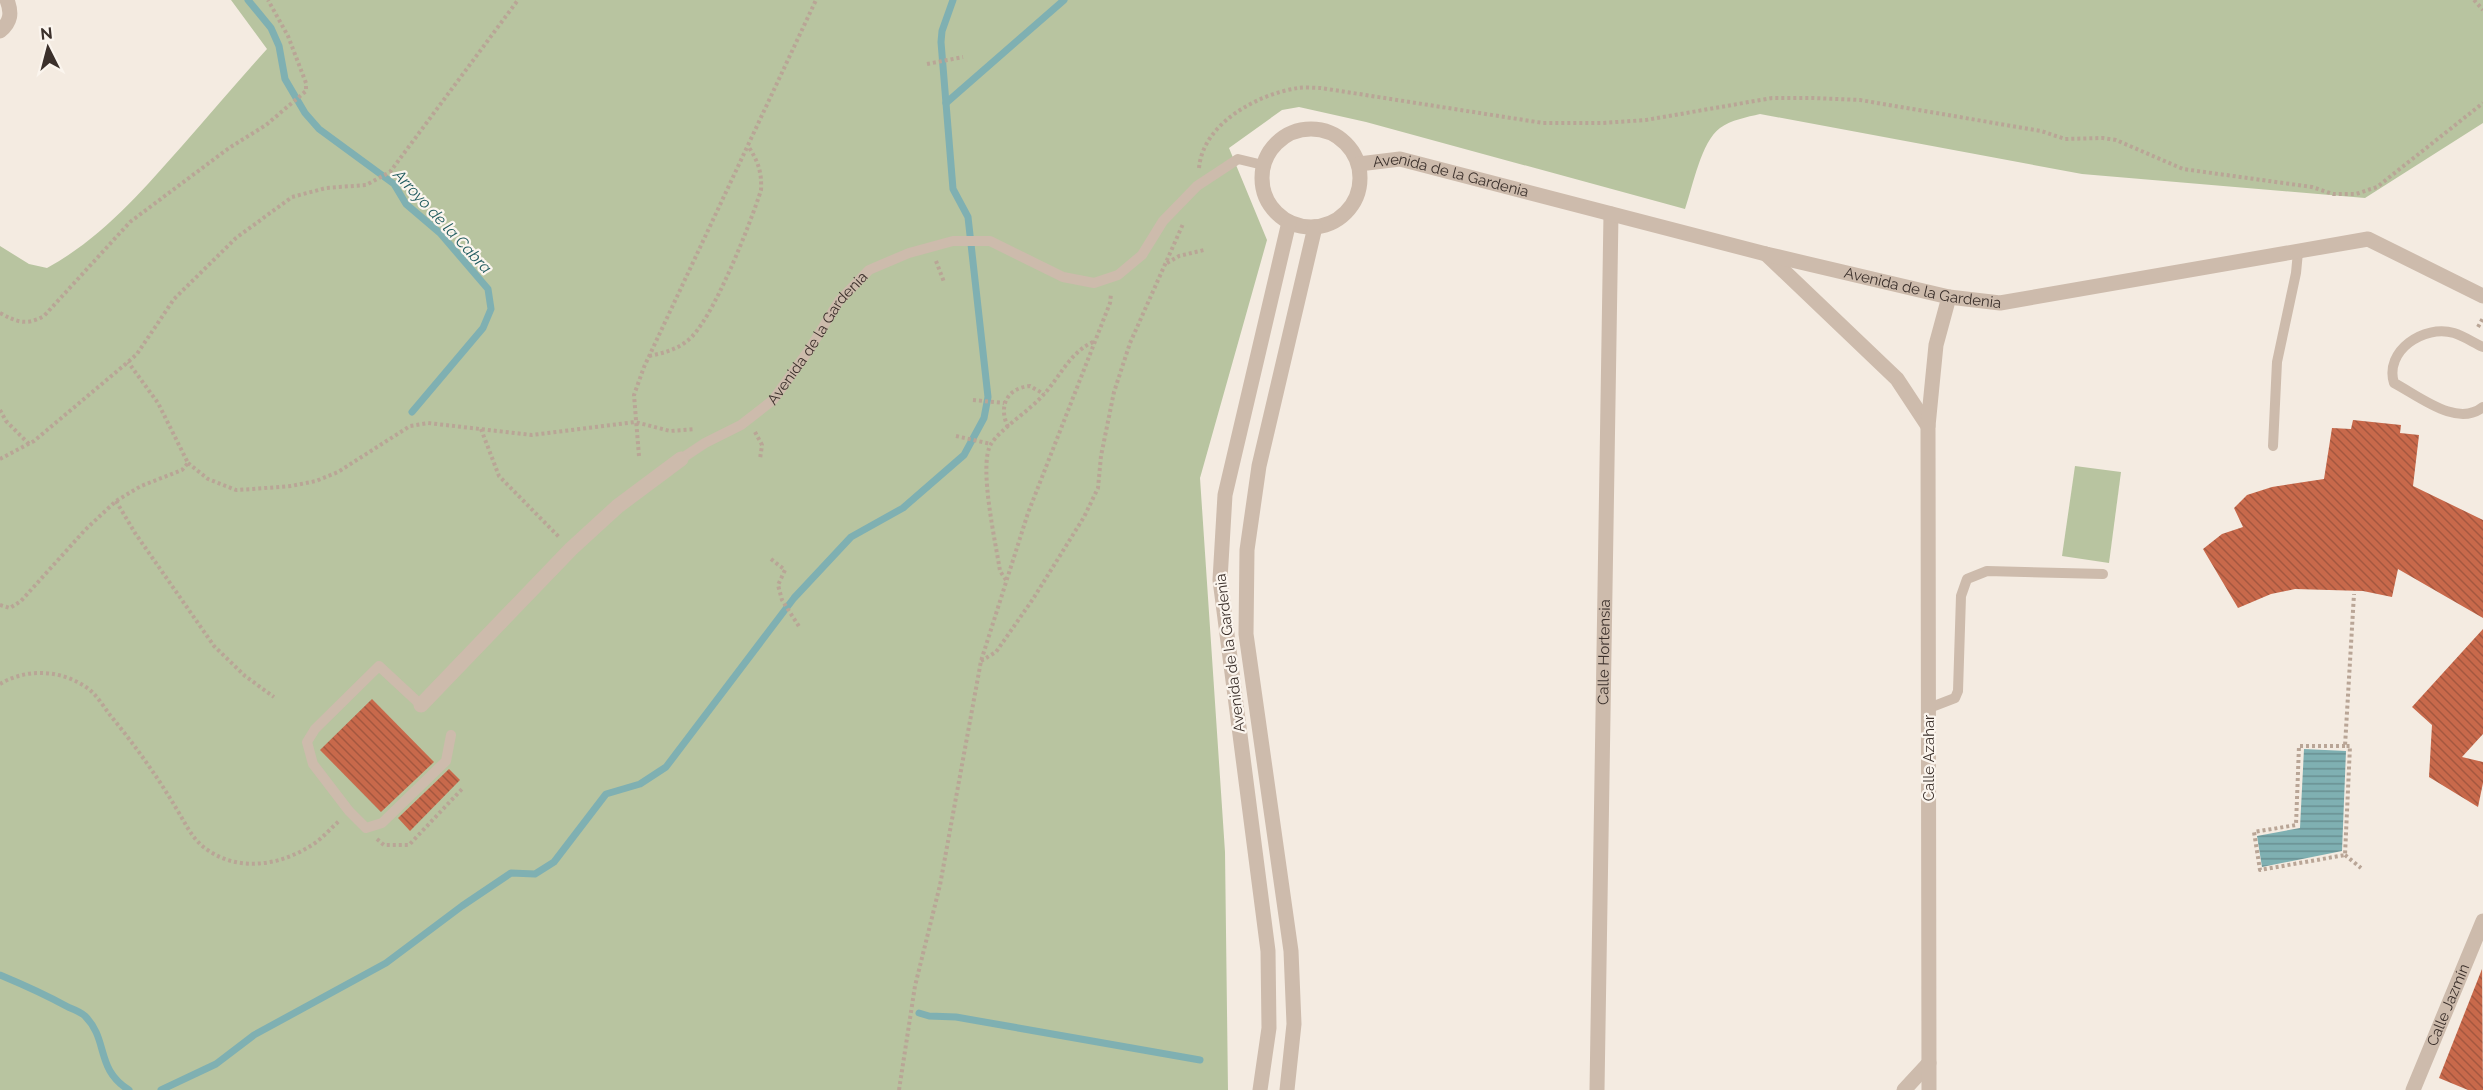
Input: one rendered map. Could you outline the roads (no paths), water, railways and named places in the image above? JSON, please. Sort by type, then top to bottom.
[{"type":"street","points":[[0,31],[10,18],[7,0]]},
{"type":"street","points":[[1311,128],[1327,131],[1341,138],[1352,150],[1359,164],[1360,180],[1357,195],[1349,209],[1337,219],[1315,226],[1289,222],[1275,212],[1266,198],[1261,182],[1263,165],[1269,150],[1280,138],[1295,131],[1311,128]]},
{"type":"street","name":"Avenida de la Gardenia","points":[[1359,164],[1400,159],[1766,254],[1949,297],[2000,303],[2368,239],[2483,296]]},
{"type":"street","name":"Calle Hortensia","points":[[1597,1090],[1611,214]]},
{"type":"street","name":"Avenida de la Gardenia","points":[[1260,1090],[1269,1028],[1268,951],[1220,580],[1225,495],[1289,222]]},
{"type":"street","name":"Avenida de la Gardenia","points":[[1287,1090],[1294,1024],[1291,951],[1246,634],[1247,550],[1259,466],[1315,226]]},
{"type":"street","points":[[1766,254],[1897,379],[1928,426]]},
{"type":"street","name":"Calle Azahar","points":[[1929,1090],[1928,426],[1936,345],[1949,297]]},
{"type":"street","name":"Avenida de la Gardenia","points":[[421,705],[571,549],[618,506],[681,459]]},
{"type":"street","name":"Calle Jazmín","points":[[2413,1090],[2483,921]]},
{"type":"street","points":[[1904,1090],[1929,1063]]},
{"type":"lane","name":"Avenida de la Gardenia","points":[[681,459],[705,443],[741,425],[774,400],[809,350],[839,301],[869,270],[930,246],[954,241],[990,241],[1063,277],[1094,283],[1118,275],[1142,255],[1163,221],[1197,186],[1239,159],[1263,165]]},
{"type":"lane","points":[[2273,446],[2277,362],[2296,273],[2298,252]]},
{"type":"lane","points":[[2483,347],[2453,333],[2435,332],[2418,336],[2395,358],[2392,374],[2394,383],[2451,413],[2468,415],[2483,407]]},
{"type":"lane","points":[[1929,708],[1955,698],[1958,691],[1961,596],[1967,579],[1987,571],[2103,574]]},
{"type":"lane","points":[[421,705],[379,666],[315,729],[307,742],[313,764],[349,811],[366,828],[382,824],[446,761],[451,735]]},
{"type":"water","points":[[2304,749],[2346,751],[2342,851],[2262,867],[2257,836],[2300,828]]},
{"type":"waterway","name":"Arroyo de la Cabra","points":[[248,0],[271,28],[279,46],[285,79],[305,113],[319,129],[394,184],[406,204],[440,233],[488,289],[491,309],[483,328],[412,412]]},
{"type":"waterway","points":[[161,1090],[216,1064],[254,1035],[386,963],[462,906],[511,873],[535,874],[554,862],[606,794],[640,784],[666,767],[794,598],[851,537],[903,508],[964,455],[984,418],[988,397],[968,217],[953,189],[941,42],[942,31],[953,0]]},
{"type":"waterway","points":[[946,103],[1064,0]]},
{"type":"waterway","points":[[0,975],[85,1016],[97,1035],[111,1073],[129,1090]]},
{"type":"waterway","points":[[919,1013],[929,1016],[956,1017],[1200,1060]]}]
